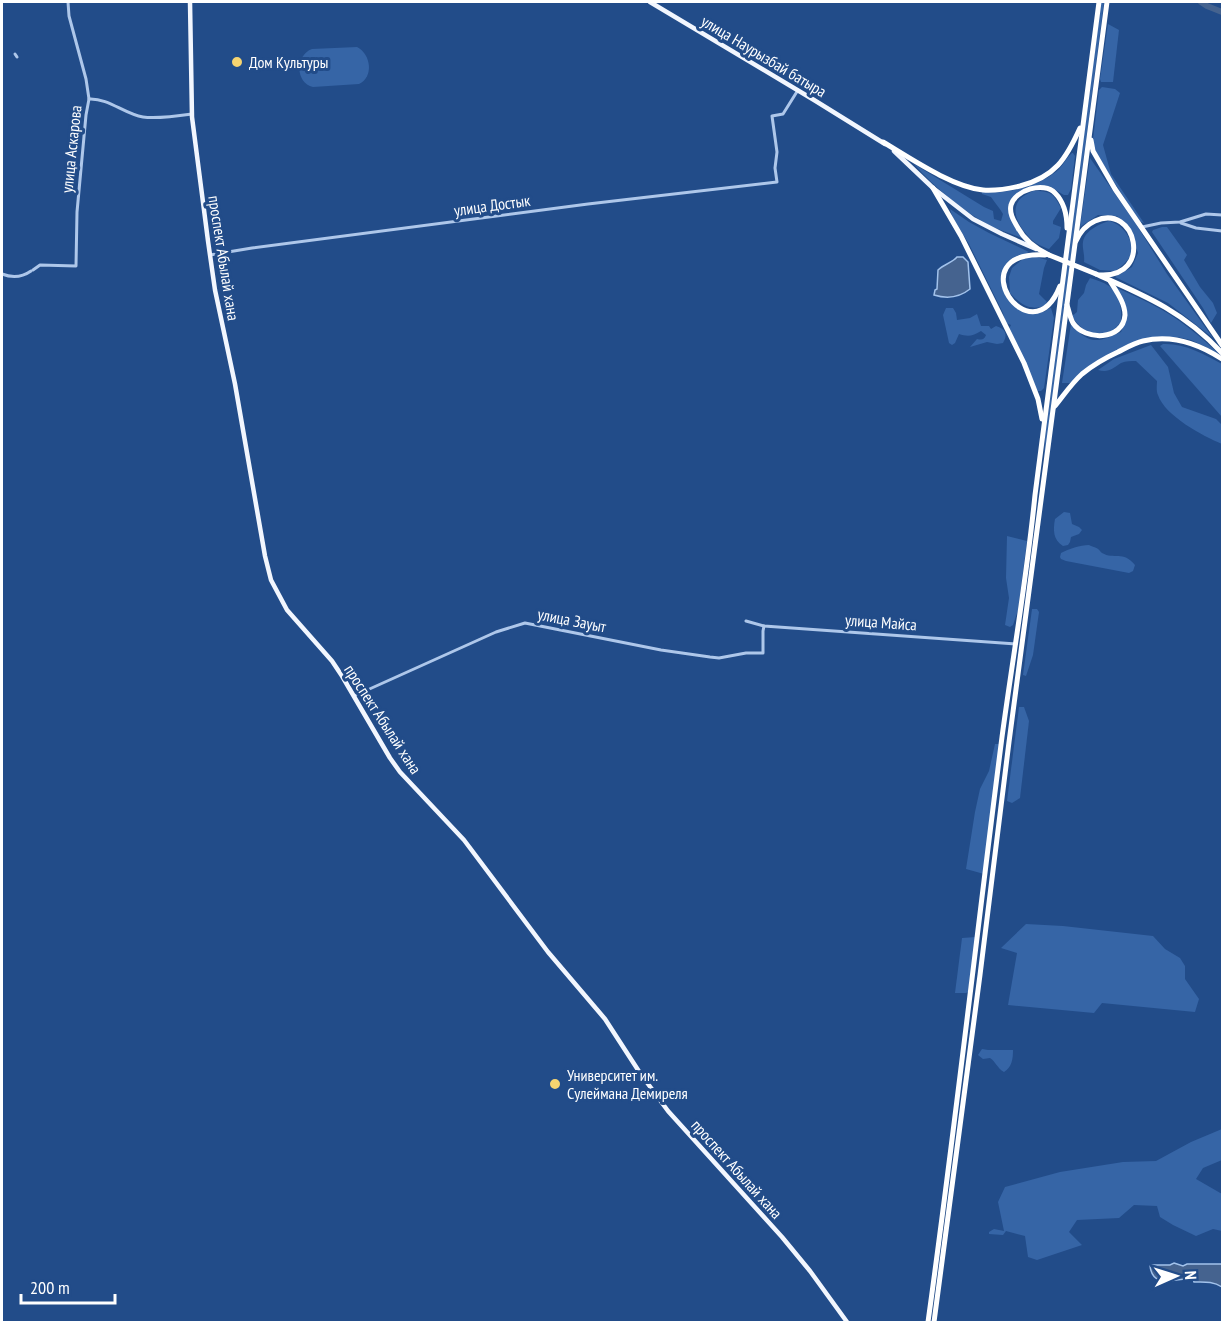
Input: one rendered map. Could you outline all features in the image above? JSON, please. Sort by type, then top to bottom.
[{"type":"highway","points":[[928,1323],[1016,644],[1041,468],[1054,407],[1084,111],[1099,2]]},
{"type":"highway","points":[[1042,435],[1064,276],[1090,133],[1107,2]]},
{"type":"highway","points":[[883,142],[953,182],[983,190],[1001,190],[1035,181],[1053,171],[1061,163],[1077,134],[1084,111]]},
{"type":"highway","points":[[1090,133],[1093,152],[1099,162],[1222,345]]},
{"type":"highway","points":[[933,188],[962,236],[1024,363],[1042,414],[1041,468],[934,1323]]},
{"type":"highway","points":[[1070,251],[1064,210],[1055,193],[1047,188],[1041,188],[1029,190],[1016,197],[1011,206],[1012,218],[1026,240],[1038,250],[1109,280],[1169,309],[1200,331],[1222,353]]},
{"type":"highway","points":[[1070,251],[1082,231],[1099,219],[1107,217],[1128,229],[1134,241],[1130,262],[1114,274],[1095,274]]},
{"type":"highway","points":[[1049,255],[1028,255],[1012,262],[1004,272],[1003,278],[1007,296],[1023,310],[1033,312],[1042,310],[1055,297],[1064,276]]},
{"type":"highway","points":[[1066,303],[1072,321],[1087,334],[1101,336],[1117,331],[1123,322],[1125,312],[1117,291],[1109,280]]},
{"type":"highway","points":[[1054,407],[1065,392],[1090,368],[1141,342],[1176,339],[1201,347],[1222,359]]},
{"type":"main road","name":"проспект Абылай хана","points":[[190,2],[192,114],[215,290],[235,384],[265,556],[271,580],[279,598],[286,610],[332,661],[400,772],[464,840],[548,952],[605,1019],[668,1111],[784,1239],[847,1323]]},
{"type":"main road","name":"улица Наурызбай батыра","points":[[650,2],[883,142],[933,188],[973,219],[1038,250]]},
{"type":"street","name":"улица Аскарова","points":[[2,274],[22,276],[40,265],[76,266],[77,212],[89,99],[69,16],[68,2]]},
{"type":"street","name":"улица Достык","points":[[210,255],[777,182],[775,168],[777,152],[772,116],[783,114],[798,90]]},
{"type":"street","points":[[89,99],[100,100],[142,117],[192,114]]},
{"type":"street","points":[[1142,227],[1180,222],[1206,214],[1222,215]]},
{"type":"street","points":[[1180,222],[1196,228],[1222,231]]},
{"type":"street","name":"улица Майса","points":[[746,621],[764,626],[1016,644]]},
{"type":"street","name":"улица Зауыт","points":[[354,696],[496,632],[525,623],[661,650],[719,658],[746,653],[763,653],[764,626]]},
{"type":"shaded area","points":[[1101,2],[1104,2],[1044,463],[1045,436]]},
{"type":"shaded area","points":[[1108,24],[1119,30],[1113,82],[1101,82],[1100,79]]},
{"type":"shaded area","points":[[357,47],[362,50],[369,66],[367,76],[359,84],[313,87],[307,84],[300,75],[302,57],[312,49]]},
{"type":"shaded area","points":[[1102,87],[1115,89],[1120,93],[1103,145],[1111,174],[1144,223],[1139,221],[1095,152],[1093,139],[1099,90]]},
{"type":"shaded area","points":[[1072,153],[1075,156],[1071,189],[1068,195],[1051,187],[1039,186],[1029,189],[1010,203],[1022,238],[991,226],[970,214],[940,190],[914,164],[993,211],[994,219],[1001,221],[1002,212],[991,197],[982,192],[1002,192],[1031,185],[1057,171]]},
{"type":"shaded area","points":[[1090,158],[1136,224],[1167,274],[1213,338],[1168,303],[1115,277],[1132,267],[1138,253],[1129,227],[1117,216],[1098,215],[1080,227]]},
{"type":"shaded area","points":[[1033,191],[1051,194],[1061,208],[1053,221],[1053,224],[1061,227],[1059,238],[1049,249],[1028,236],[1020,226],[1016,214],[1017,203]]},
{"type":"shaded area","points":[[950,209],[989,233],[1029,252],[1013,258],[1006,264],[1002,285],[1012,305],[1018,309],[1035,313],[1051,308],[1054,318],[1044,388],[1041,391],[1037,390],[1009,329],[1011,325],[1006,323]]},
{"type":"shaded area","points":[[1109,221],[1119,226],[1127,234],[1131,245],[1129,258],[1115,271],[1100,270],[1084,262],[1084,238],[1093,228]]},
{"type":"shaded area","points":[[1167,227],[1187,255],[1184,260],[1200,287],[1213,303],[1217,313],[1211,323],[1152,232]]},
{"type":"shaded area","points":[[957,257],[963,257],[968,262],[970,289],[953,296],[934,295],[937,289],[938,270]]},
{"type":"shaded area","points":[[1036,257],[1047,260],[1039,294],[1047,302],[1044,306],[1034,308],[1021,303],[1010,293],[1009,277],[1012,268],[1024,258]]},
{"type":"shaded area","points":[[1090,278],[1113,289],[1120,302],[1121,322],[1104,334],[1088,332],[1072,316],[1077,312],[1078,300],[1084,293]]},
{"type":"shaded area","points":[[1117,288],[1171,315],[1222,357],[1191,340],[1177,337],[1151,338],[1082,372],[1070,383],[1062,383],[1071,324],[1083,336],[1094,340],[1121,332],[1127,318],[1123,300]]},
{"type":"shaded area","points":[[946,308],[953,308],[957,320],[970,318],[977,314],[981,326],[989,326],[991,329],[996,326],[1002,329],[1006,335],[1003,343],[987,342],[970,347],[977,339],[984,338],[986,335],[981,331],[970,336],[959,334],[952,345],[949,343],[943,315]]},
{"type":"shaded area","points":[[1163,344],[1186,347],[1222,364],[1222,417],[1160,346]]},
{"type":"shaded area","points":[[1151,345],[1168,367],[1174,393],[1182,407],[1216,419],[1222,425],[1222,444],[1195,431],[1176,418],[1162,403],[1157,393],[1157,381],[1136,361],[1123,362],[1108,370],[1098,370],[1114,359]]},
{"type":"shaded area","points":[[1064,512],[1070,513],[1072,524],[1082,530],[1071,537],[1068,545],[1063,546],[1054,534],[1054,527],[1055,519]]},
{"type":"shaded area","points":[[1007,536],[1027,541],[1018,610],[1013,625],[1010,627],[1005,625],[1009,598],[1006,578]]},
{"type":"shaded area","points":[[1089,545],[1106,555],[1122,556],[1131,560],[1135,565],[1133,571],[1129,573],[1066,561],[1060,557],[1061,553],[1067,550]]},
{"type":"shaded area","points":[[1032,609],[1037,609],[1039,612],[1033,655],[1026,676],[1023,675]]},
{"type":"shaded area","points":[[1019,707],[1024,707],[1029,721],[1020,798],[1012,803],[1007,801]]},
{"type":"shaded area","points":[[995,744],[1000,744],[984,874],[966,869],[980,789],[989,771]]},
{"type":"shaded area","points":[[1026,924],[1153,936],[1165,949],[1180,958],[1185,966],[1185,979],[1199,999],[1195,1012],[1102,1003],[1094,1013],[1008,1005],[1017,953],[1001,948]]},
{"type":"shaded area","points":[[976,937],[968,992],[955,993],[962,938]]},
{"type":"shaded area","points":[[982,1049],[1013,1050],[1009,1068],[1004,1072],[990,1058],[983,1059],[978,1055]]},
{"type":"shaded area","points":[[1222,1129],[1222,1160],[1203,1168],[1196,1179],[1222,1194],[1222,1231],[1213,1229],[1196,1236],[1160,1217],[1157,1206],[1134,1205],[1119,1218],[1077,1220],[1069,1232],[1082,1245],[1037,1260],[1028,1257],[1025,1236],[1006,1231],[1003,1235],[989,1234],[994,1229],[1004,1231],[998,1202],[1005,1187],[1060,1172],[1123,1162],[1156,1161],[1191,1142]]},
{"type":"shaded area","points":[[1174,1263],[1183,1266],[1221,1264],[1222,1287],[1212,1283],[1194,1282],[1193,1279],[1167,1281],[1155,1278],[1150,1265]]},
{"type":"waterway","points":[[1201,2],[1222,12]]},
{"type":"place","name":"Дом Культуры","points":[[237,62]]},
{"type":"place","name":"Университет им. Сулеймана Демиреля","points":[[555,1084]]}]
